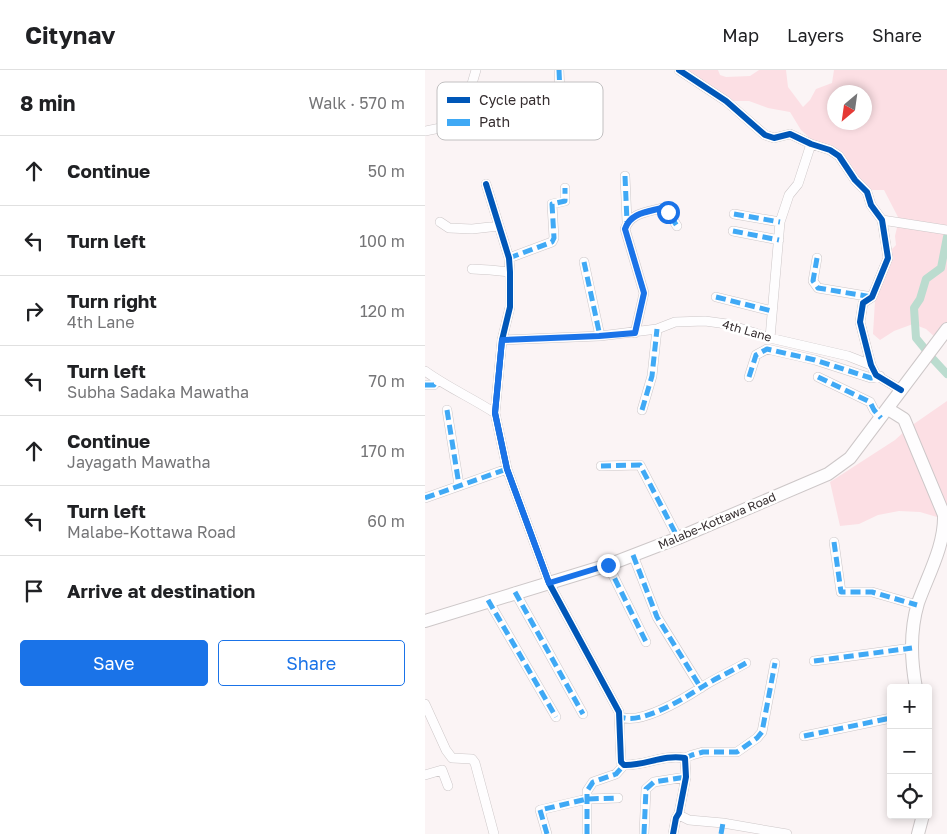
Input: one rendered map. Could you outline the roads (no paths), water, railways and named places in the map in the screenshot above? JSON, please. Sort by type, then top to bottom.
[{"type":"main road","name":"Malabe-Kottawa Road","points":[[425,621],[488,600],[608,565],[678,538],[828,474],[850,458],[947,329]]},
{"type":"main road","points":[[885,413],[904,419],[944,515],[945,524],[941,542],[917,606],[912,634],[916,684]]},
{"type":"main road","points":[[918,834],[922,819]]},
{"type":"street","points":[[472,82],[476,70]]},
{"type":"street","points":[[679,70],[726,101],[765,135],[775,138],[790,134],[830,150],[839,156],[855,180],[867,192],[871,205],[882,220],[887,258],[872,298],[863,302],[860,322],[871,365],[876,375],[901,390]]},
{"type":"street","points":[[770,338],[780,222],[789,195],[798,184],[811,144]]},
{"type":"street","points":[[625,176],[627,222],[625,229],[644,293],[635,333]]},
{"type":"street","points":[[486,184],[509,258],[510,307],[502,340],[495,413],[507,469],[549,583],[621,717],[621,762],[624,765]]},
{"type":"street","points":[[509,258],[552,242],[554,238],[552,204],[565,201],[565,188]]},
{"type":"street","points":[[627,222],[633,216],[662,208],[668,212],[677,226]]},
{"type":"street","points":[[734,214],[780,222]]},
{"type":"street","points":[[882,220],[947,230]]},
{"type":"street","points":[[440,222],[449,228],[472,229],[499,226]]},
{"type":"street","points":[[733,231],[779,240]]},
{"type":"street","points":[[817,258],[813,281],[818,288],[872,298]]},
{"type":"street","points":[[584,262],[599,336]]},
{"type":"street","points":[[472,270],[510,272]]},
{"type":"street","points":[[716,297],[772,311]]},
{"type":"street","name":"4th Lane","points":[[502,340],[635,333],[657,329],[675,322],[705,321],[727,324],[770,338],[848,356],[871,365]]},
{"type":"street","points":[[642,410],[652,376],[657,329]]},
{"type":"street","points":[[749,378],[757,355],[767,349],[815,360],[871,378],[880,376]]},
{"type":"street","points":[[425,371],[437,380],[476,400],[495,413]]},
{"type":"street","points":[[818,377],[870,402],[874,410],[885,413]]},
{"type":"street","points":[[425,385],[434,385],[437,380]]},
{"type":"street","points":[[447,410],[459,485]]},
{"type":"street","points":[[601,466],[640,465],[678,538]]},
{"type":"street","points":[[425,498],[507,469]]},
{"type":"street","points":[[834,542],[841,592],[872,592],[917,606]]},
{"type":"street","points":[[633,555],[657,617],[701,688]]},
{"type":"street","points":[[608,565],[646,642]]},
{"type":"street","points":[[515,592],[583,714]]},
{"type":"street","points":[[488,600],[556,716]]},
{"type":"street","points":[[813,661],[912,648]]},
{"type":"street","points":[[621,717],[626,719],[657,712],[694,694],[701,688],[746,663]]},
{"type":"street","points":[[624,765],[632,766],[674,756],[685,758],[703,752],[737,752],[757,738],[762,732],[775,664]]},
{"type":"street","points":[[425,704],[447,750],[453,758],[472,759],[475,763],[494,834]]},
{"type":"street","points":[[804,736],[887,719]]},
{"type":"street","points":[[673,834],[686,777],[685,758]]},
{"type":"street","points":[[587,834],[587,791],[593,782],[615,774],[624,765]]},
{"type":"street","points":[[425,775],[441,770],[448,786]]},
{"type":"street","points":[[644,834],[647,789],[654,782],[686,777]]},
{"type":"street","points":[[547,834],[540,810],[587,799],[618,798]]},
{"type":"street","points":[[679,813],[689,820],[723,823],[787,834]]},
{"type":"street","points":[[721,834],[723,823]]},
{"type":"waterway","points":[[925,349],[916,338],[914,308],[920,299],[926,279],[941,268],[947,237]]},
{"type":"waterway","points":[[933,359],[947,374]]}]
